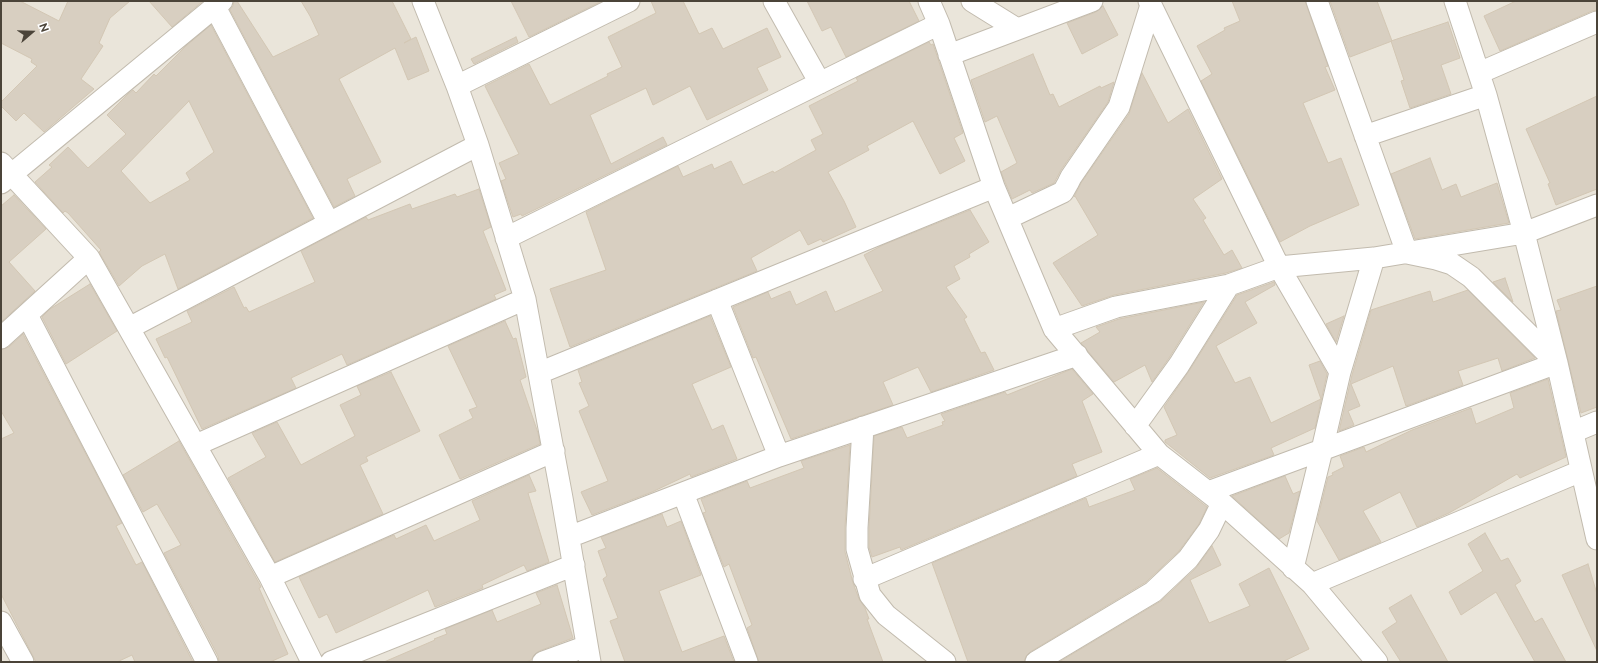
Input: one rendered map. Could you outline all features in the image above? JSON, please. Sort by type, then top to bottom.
[{"type":"street","points":[[423,1],[457,86],[478,145],[525,299],[554,451],[588,654],[543,662]]},
{"type":"street","points":[[457,86],[629,1]]},
{"type":"street","points":[[774,1],[820,83]]},
{"type":"street","points":[[929,1],[950,55],[994,187],[1054,329],[1159,454],[1215,498],[1312,584],[1377,662]]},
{"type":"street","points":[[972,1],[1017,29]]},
{"type":"street","points":[[950,55],[1092,1]]},
{"type":"street","points":[[1317,1],[1407,252]]},
{"type":"street","points":[[1455,1],[1486,95],[1524,233],[1558,363],[1597,539]]},
{"type":"street","points":[[1008,218],[1063,192],[1071,177],[1119,107],[1150,3]]},
{"type":"street","points":[[1150,3],[1279,267],[1340,372]]},
{"type":"street","points":[[312,662],[270,577],[89,258],[5,173],[218,4],[329,223]]},
{"type":"street","points":[[1479,73],[1597,22]]},
{"type":"street","points":[[506,238],[939,24]]},
{"type":"street","points":[[1365,136],[1486,95]]},
{"type":"street","points":[[129,328],[478,145]]},
{"type":"street","points":[[539,373],[994,187]]},
{"type":"street","points":[[1054,329],[1116,306],[1228,285],[1279,267],[1374,258],[1524,233],[1597,205]]},
{"type":"street","points":[[1407,252],[1452,264],[1471,276],[1558,363]]},
{"type":"street","points":[[1,338],[89,258]]},
{"type":"street","points":[[1293,568],[1340,372],[1374,258]]},
{"type":"street","points":[[1135,426],[1179,365],[1228,285]]},
{"type":"street","points":[[196,445],[525,299]]},
{"type":"street","points":[[717,300],[778,456]]},
{"type":"street","points":[[27,315],[207,662]]},
{"type":"street","points":[[569,537],[778,456],[1077,355]]},
{"type":"street","points":[[1215,498],[1322,450],[1558,363]]},
{"type":"street","points":[[1573,432],[1597,422]]},
{"type":"street","points":[[863,427],[857,528],[858,549],[864,579],[870,595],[886,615],[945,662]]},
{"type":"street","points":[[270,577],[554,451]]},
{"type":"street","points":[[864,579],[1159,454]]},
{"type":"street","points":[[1312,584],[1581,471]]},
{"type":"street","points":[[683,493],[747,662]]},
{"type":"street","points":[[1036,662],[1153,592],[1188,559],[1209,530],[1215,498]]},
{"type":"street","points":[[331,662],[574,565]]},
{"type":"street","points":[[1,622],[23,662]]},
{"type":"shaded area","points":[[1,1],[1597,1],[1597,662],[1,662]]},
{"type":"building","points":[[1,1],[20,1],[59,21],[68,1],[130,1],[110,18],[99,43],[103,46],[81,79],[94,89],[44,132],[24,113],[16,121],[1,106],[1,102],[37,66],[31,62],[32,59],[1,43]]},
{"type":"building","points":[[149,1],[203,1],[172,27]]},
{"type":"building","points":[[234,1],[237,1],[273,57],[319,35],[301,1],[392,1],[411,39],[404,43],[416,37],[429,71],[408,80],[395,48],[339,79],[381,162],[347,179],[355,196],[334,207],[230,10]]},
{"type":"building","points":[[511,1],[602,1],[529,37]]},
{"type":"building","points":[[651,1],[683,1],[699,34],[712,28],[723,49],[767,28],[781,57],[757,68],[768,90],[707,120],[690,86],[653,105],[646,88],[590,115],[611,164],[663,137],[667,145],[522,216],[521,214],[513,217],[501,181],[506,179],[499,163],[519,154],[485,86],[529,64],[550,105],[608,76],[607,74],[622,67],[608,37],[656,13]]},
{"type":"building","points":[[807,1],[909,1],[919,21],[846,57],[831,27],[822,31]]},
{"type":"building","points":[[1232,1],[1305,1],[1328,66],[1325,67],[1335,90],[1303,103],[1328,163],[1341,158],[1359,205],[1310,226],[1280,242],[1201,81],[1212,74],[1197,46],[1225,30],[1224,28],[1240,21]]},
{"type":"building","points":[[1330,1],[1377,1],[1392,41],[1350,57]]},
{"type":"building","points":[[1516,1],[1597,1],[1597,10],[1500,51],[1484,16]]},
{"type":"building","points":[[1103,6],[1118,35],[1082,54],[1067,23],[1096,12]]},
{"type":"building","points":[[1448,22],[1460,58],[1441,65],[1451,94],[1410,108],[1401,81],[1404,80],[1391,41]]},
{"type":"building","points":[[211,25],[313,218],[178,289],[165,254],[142,266],[119,286],[99,252],[101,250],[68,213],[65,211],[63,213],[35,182],[52,167],[49,165],[68,147],[88,168],[126,134],[107,115],[133,90],[136,93],[154,74],[156,76],[186,46]],"holes":[[[189,101],[214,152],[186,173],[190,180],[150,203],[121,171]]]},
{"type":"building","points":[[516,37],[518,42],[474,64],[471,59]]},
{"type":"building","points":[[929,42],[931,45],[933,44],[963,133],[954,138],[965,161],[940,174],[913,121],[867,146],[869,150],[828,172],[856,227],[823,242],[821,239],[808,245],[800,230],[751,258],[757,271],[570,347],[550,289],[606,270],[586,212],[678,166],[683,177],[712,164],[714,169],[731,161],[743,185],[773,171],[774,173],[816,150],[811,140],[823,134],[809,106],[858,81],[856,78]]},
{"type":"building","points":[[1033,54],[1050,95],[1053,94],[1059,107],[1100,86],[1101,88],[1114,82],[1108,102],[1061,170],[1054,183],[1032,193],[1030,190],[1012,199],[1001,172],[1017,163],[997,116],[985,122],[971,80]]},
{"type":"building","points":[[1142,73],[1168,123],[1188,109],[1222,179],[1193,199],[1206,218],[1203,220],[1224,255],[1232,250],[1242,268],[1226,273],[1114,295],[1082,306],[1053,263],[1098,235],[1075,196],[1074,197],[1081,183],[1129,114]]},
{"type":"building","points":[[1597,96],[1597,189],[1556,205],[1548,184],[1550,183],[1526,129]]},
{"type":"building","points":[[1430,158],[1442,190],[1456,184],[1461,197],[1497,183],[1509,223],[1415,239],[1391,174]]},
{"type":"building","points":[[479,189],[491,227],[483,231],[506,290],[494,295],[496,299],[347,365],[342,354],[291,378],[296,388],[202,429],[167,357],[165,358],[156,339],[192,322],[187,311],[234,287],[244,308],[246,307],[249,312],[315,282],[301,251],[366,217],[368,220],[410,204],[412,209],[455,194],[457,197]]},
{"type":"building","points":[[14,195],[46,229],[9,262],[35,291],[1,322],[1,206]]},
{"type":"building","points":[[970,210],[989,242],[969,254],[970,257],[954,266],[960,279],[946,287],[967,317],[964,319],[981,353],[985,352],[994,370],[931,392],[918,367],[883,382],[893,405],[791,439],[756,357],[753,358],[733,307],[768,292],[771,299],[790,291],[796,305],[826,291],[835,312],[883,291],[864,255],[883,245]]},
{"type":"building","points":[[1505,278],[1513,302],[1493,282]]},
{"type":"building","points":[[1274,282],[1275,285],[1245,302],[1257,323],[1216,346],[1235,383],[1250,377],[1271,423],[1321,399],[1309,365],[1320,361],[1327,374],[1315,428],[1271,448],[1274,455],[1210,478],[1165,442],[1165,440],[1177,435],[1164,407],[1189,371],[1237,295]]},
{"type":"building","points":[[90,284],[117,331],[66,364],[42,317],[50,309]]},
{"type":"building","points":[[1597,286],[1597,407],[1581,413],[1556,311],[1561,310],[1557,300]]},
{"type":"building","points":[[1468,290],[1535,358],[1502,371],[1498,358],[1458,371],[1463,385],[1406,406],[1393,366],[1351,384],[1360,406],[1348,411],[1354,425],[1339,431],[1352,375],[1371,310],[1430,291],[1433,302]]},
{"type":"building","points":[[1204,302],[1152,382],[1145,365],[1114,382],[1081,343],[1100,332],[1096,327],[1119,319]]},
{"type":"building","points":[[710,316],[731,367],[692,384],[712,430],[723,425],[737,459],[691,477],[690,474],[652,492],[592,515],[581,492],[608,481],[579,411],[589,406],[579,383],[582,382],[578,370]]},
{"type":"building","points":[[1344,316],[1336,342],[1326,324]]},
{"type":"building","points":[[505,321],[513,339],[516,338],[526,377],[520,380],[538,433],[540,444],[460,479],[439,435],[473,418],[469,410],[477,407],[448,346]]},
{"type":"building","points":[[23,334],[122,523],[116,526],[136,565],[142,562],[193,662],[135,662],[132,655],[117,662],[36,662],[1,594],[1,439],[14,433],[1,411],[1,350],[9,347]]},
{"type":"building","points":[[1072,369],[1093,394],[1082,401],[1102,452],[1072,464],[1077,476],[901,550],[900,547],[872,557],[869,547],[869,528],[874,436],[902,427],[907,438],[943,425],[942,422],[945,421],[941,414],[1005,392],[1007,395]]},
{"type":"building","points":[[391,372],[420,431],[366,457],[368,461],[360,465],[383,514],[275,562],[228,478],[266,457],[252,433],[277,422],[301,465],[355,436],[340,405],[361,395],[357,386]]},
{"type":"building","points":[[1548,379],[1566,457],[1520,478],[1517,474],[1449,513],[1417,527],[1400,492],[1363,511],[1381,542],[1339,560],[1317,521],[1328,477],[1333,475],[1332,473],[1344,467],[1340,456],[1364,447],[1366,452],[1412,430],[1471,408],[1476,424],[1514,408],[1510,393]]},
{"type":"building","points":[[179,441],[259,583],[261,587],[259,588],[288,654],[270,662],[219,662],[218,656],[164,553],[181,545],[157,504],[143,512],[123,475]]},
{"type":"building","points":[[850,445],[845,552],[853,583],[859,599],[865,608],[869,619],[867,619],[883,662],[759,662],[747,628],[752,625],[729,564],[724,567],[703,513],[706,512],[701,499],[747,481],[750,488],[804,468],[801,461]]},
{"type":"building","points":[[1157,468],[1207,507],[1199,524],[1179,551],[1146,582],[1030,652],[1026,656],[1024,662],[968,662],[932,563],[1086,498],[1089,507],[1135,490],[1130,479]]},
{"type":"building","points":[[529,475],[536,491],[528,493],[549,562],[527,571],[524,565],[482,585],[483,588],[435,607],[428,590],[336,633],[327,614],[319,618],[299,577],[394,535],[396,539],[426,525],[434,541],[480,520],[472,501]]},
{"type":"building","points":[[1285,476],[1293,494],[1300,491],[1289,533],[1279,539],[1232,496]]},
{"type":"building","points":[[662,514],[667,527],[681,521],[701,575],[659,591],[682,652],[724,636],[734,662],[625,662],[610,621],[618,618],[603,579],[607,576],[598,551],[606,548],[601,537]]},
{"type":"building","points":[[1485,533],[1501,561],[1508,558],[1521,581],[1515,585],[1535,622],[1542,618],[1566,662],[1535,662],[1496,592],[1461,615],[1449,592],[1483,571],[1468,544]]},
{"type":"building","points":[[1212,546],[1221,565],[1190,580],[1209,623],[1250,606],[1239,584],[1269,568],[1309,649],[1282,662],[1059,662],[1161,601],[1196,568]]},
{"type":"building","points":[[1588,564],[1597,594],[1597,651],[1562,575]]},
{"type":"building","points":[[557,585],[573,638],[539,651],[531,660],[526,662],[384,662],[447,634],[445,629],[492,610],[497,622],[541,604],[536,593]]},
{"type":"building","points":[[1411,595],[1448,662],[1401,662],[1382,632],[1397,622],[1389,608]]}]
